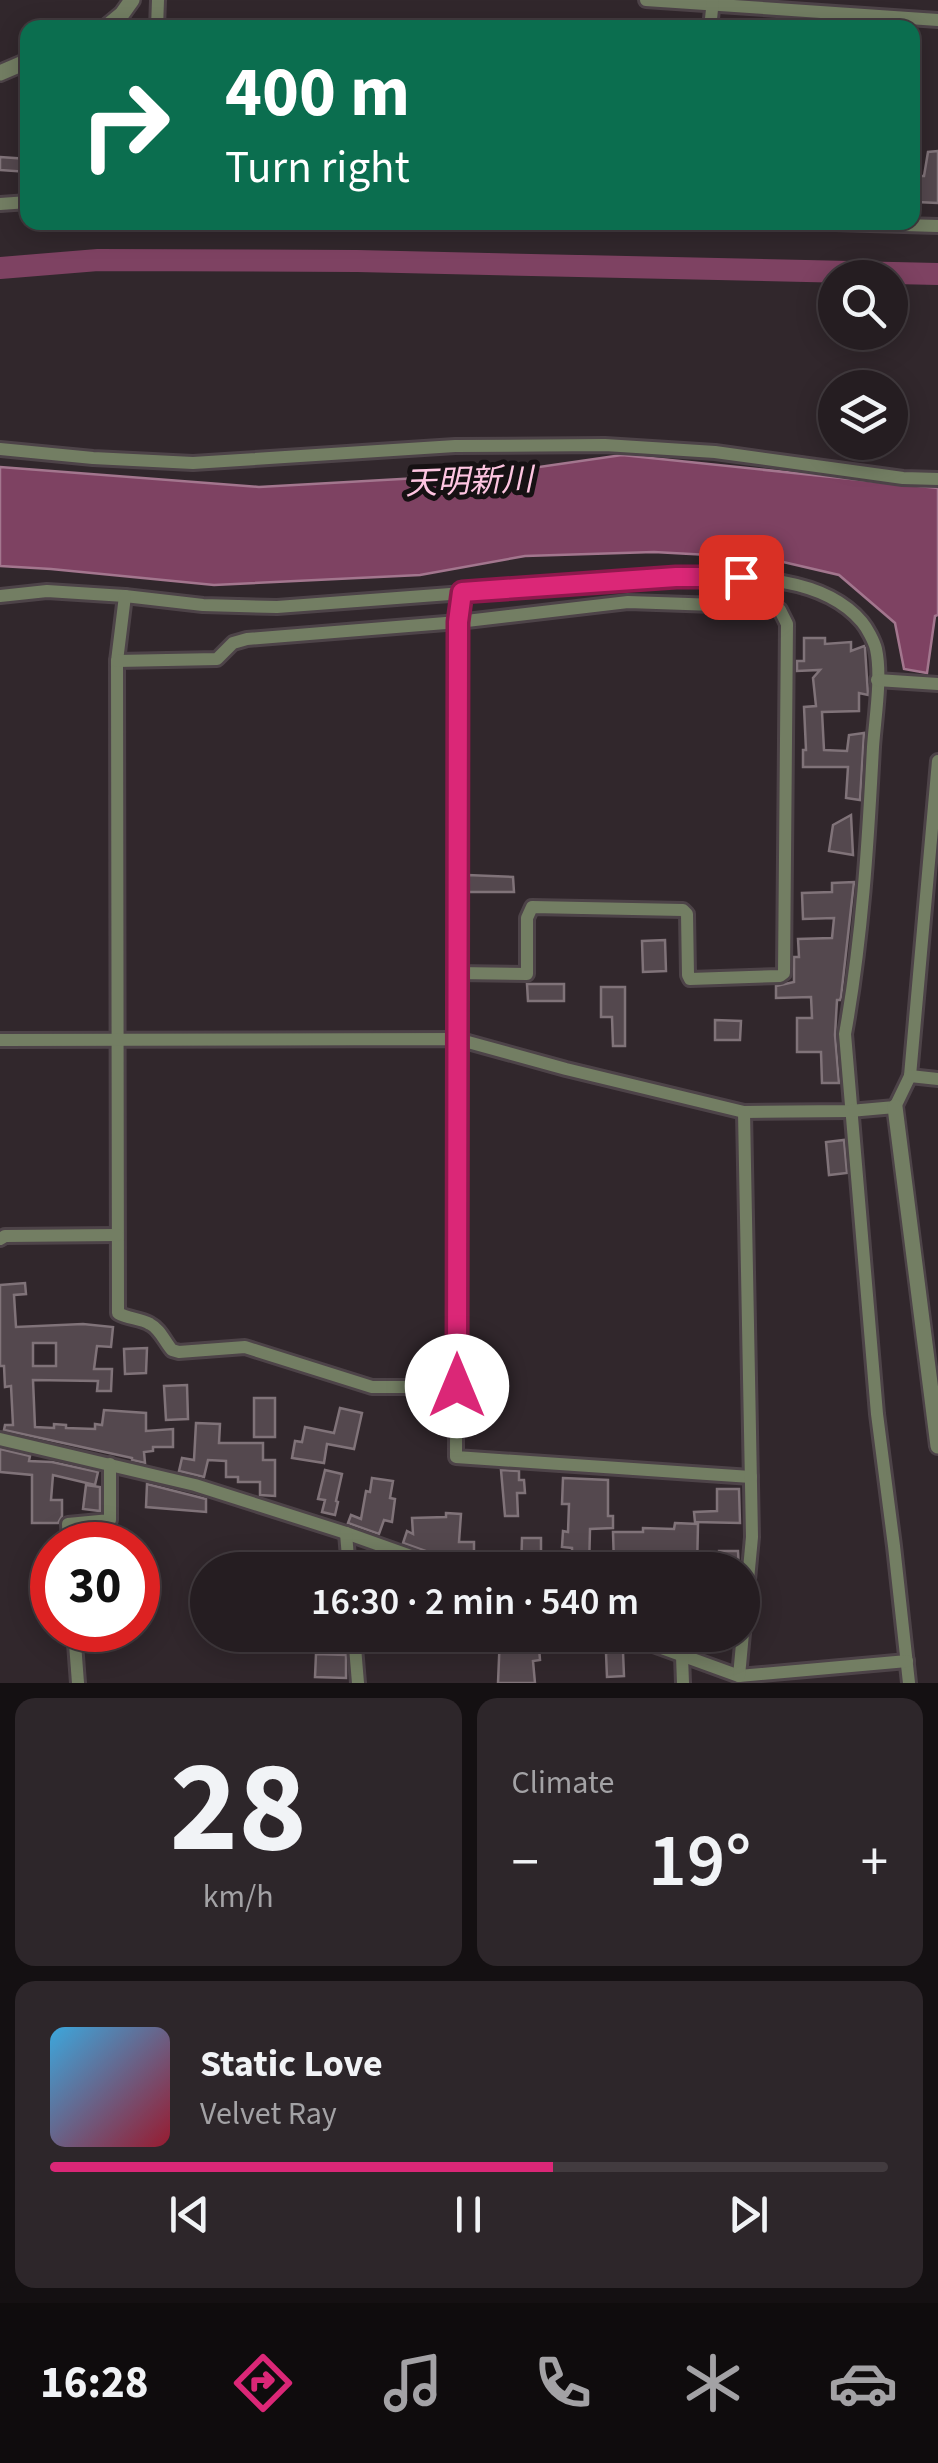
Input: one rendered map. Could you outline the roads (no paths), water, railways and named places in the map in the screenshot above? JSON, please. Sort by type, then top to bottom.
[{"type":"street","points":[[115,20],[132,0]]},
{"type":"street","points":[[646,0],[938,20]]},
{"type":"street","points":[[0,449],[192,463],[455,446],[605,445],[715,452],[903,478],[938,479]]},
{"type":"street","points":[[0,596],[46,591],[203,605],[277,607],[676,577],[741,577],[814,590],[840,602],[864,623],[876,647],[877,680],[871,791],[853,990],[845,1034],[876,1414],[909,1683]]},
{"type":"street","points":[[462,592],[458,622],[456,1457],[752,1477]]},
{"type":"street","points":[[126,596],[117,661],[118,1313],[148,1322],[178,1352],[245,1347],[372,1386],[457,1386]]},
{"type":"street","points":[[117,661],[217,659],[240,640],[458,622],[628,602],[780,610],[787,624],[784,973],[690,978],[687,914],[683,910],[532,907],[528,914],[527,974],[456,973]]},
{"type":"street","points":[[877,680],[938,684]]},
{"type":"street","points":[[938,761],[910,1076],[895,1107],[938,1446]]},
{"type":"street","points":[[0,1040],[457,1039],[744,1112],[895,1107]]},
{"type":"street","points":[[910,1076],[938,1078]]},
{"type":"street","points":[[739,1676],[752,1537],[744,1112]]},
{"type":"street","points":[[0,1238],[117,1234]]},
{"type":"street","points":[[0,1439],[195,1485],[399,1552]]},
{"type":"street","points":[[89,1522],[110,1520],[110,1464]]},
{"type":"street","points":[[346,1533],[348,1552]]},
{"type":"street","points":[[76,1652],[78,1683]]},
{"type":"street","points":[[355,1652],[358,1683]]},
{"type":"street","points":[[671,1652],[739,1676],[906,1662]]},
{"type":"street","points":[[682,1656],[684,1683]]},
{"type":"water","name":"天明新川","points":[[622,455],[938,488],[938,615],[927,673],[904,669],[895,623],[839,575],[766,558],[654,552],[525,556],[420,575],[214,585],[0,566],[0,467],[259,487],[490,474]]},
{"type":"waterway","points":[[0,268],[98,260],[357,261],[938,274]]}]
